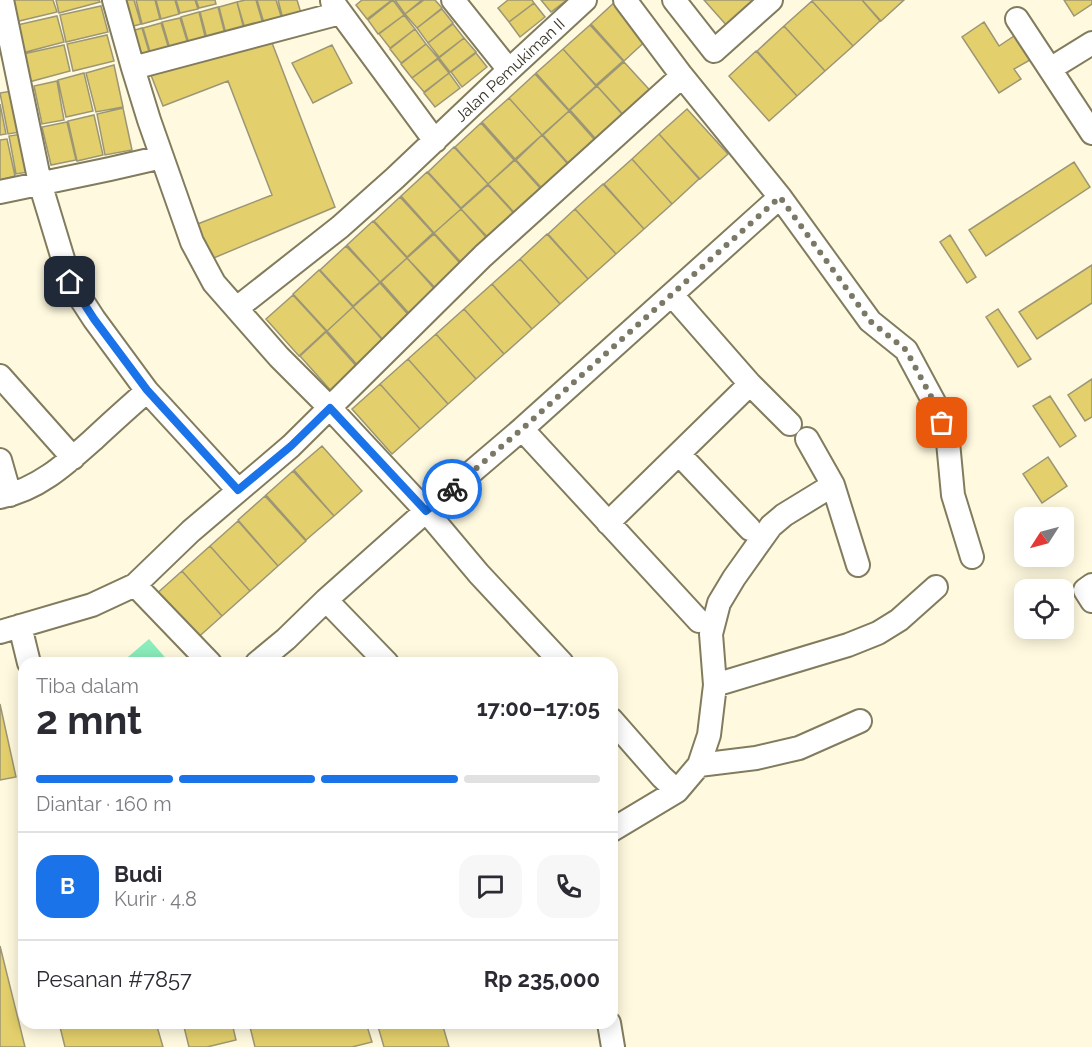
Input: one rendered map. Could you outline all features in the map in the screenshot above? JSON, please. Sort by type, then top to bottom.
[{"type":"street","points":[[2,0],[8,64],[70,282],[94,319],[147,390],[238,490]]},
{"type":"street","points":[[114,0],[133,68],[192,242],[214,283],[279,357],[426,511],[479,574],[556,657]]},
{"type":"street","points":[[453,0],[509,70]]},
{"type":"street","name":"Jalan Pemukiman II","points":[[237,308],[340,227],[585,0]]},
{"type":"street","points":[[625,0],[682,76],[780,197],[870,321],[906,350],[935,404],[948,442],[953,495],[972,557]]},
{"type":"street","points":[[674,0],[714,51],[771,0]]},
{"type":"street","points":[[133,68],[336,6],[435,141]]},
{"type":"street","points":[[1017,19],[1092,133]]},
{"type":"street","points":[[1050,69],[1092,43]]},
{"type":"street","points":[[26,657],[10,629],[92,605],[135,585],[183,538],[291,446],[483,256],[682,76]]},
{"type":"street","points":[[0,192],[162,157]]},
{"type":"street","points":[[264,657],[780,197]]},
{"type":"street","points":[[672,295],[750,384],[789,424]]},
{"type":"street","points":[[0,376],[73,458]]},
{"type":"street","points":[[608,523],[750,384]]},
{"type":"street","points":[[0,460],[5,496],[30,487],[73,458],[147,390]]},
{"type":"street","points":[[522,429],[699,621]]},
{"type":"street","points":[[807,439],[833,485],[858,565]]},
{"type":"street","points":[[679,454],[750,529]]},
{"type":"street","points":[[618,826],[677,791],[699,765],[709,735],[715,685],[711,634],[719,603],[771,526],[784,515],[833,485]]},
{"type":"street","points":[[135,585],[204,657]]},
{"type":"street","points":[[1092,585],[1085,590],[1092,601]]},
{"type":"street","points":[[715,685],[848,645],[878,633],[899,620],[936,586]]},
{"type":"street","points":[[327,600],[381,657]]},
{"type":"street","points":[[699,765],[756,758],[800,748],[860,721]]},
{"type":"street","points":[[618,727],[677,791]]},
{"type":"street","points":[[610,1029],[614,1047]]},
{"type":"green space","points":[[149,639],[165,657],[128,657]]},
{"type":"building","points":[[10,0],[53,0],[57,12],[15,22]]},
{"type":"building","points":[[56,0],[99,0],[100,2],[59,13]]},
{"type":"building","points":[[122,0],[134,0],[141,24],[123,29]]},
{"type":"building","points":[[136,0],[155,0],[160,19],[142,24]]},
{"type":"building","points":[[156,0],[175,0],[179,14],[161,19]]},
{"type":"building","points":[[176,0],[195,0],[198,9],[180,13]]},
{"type":"building","points":[[196,0],[215,0],[216,4],[199,8]]},
{"type":"building","points":[[256,0],[263,24],[245,29],[237,2]]},
{"type":"building","points":[[257,0],[276,0],[282,19],[264,23]]},
{"type":"building","points":[[278,0],[297,0],[301,13],[283,19]]},
{"type":"building","points":[[362,0],[392,0],[367,19],[356,5]]},
{"type":"building","points":[[393,0],[404,15],[378,34],[368,20]]},
{"type":"building","points":[[395,0],[422,0],[405,14]]},
{"type":"building","points":[[424,0],[435,0],[442,8],[417,28],[405,14]]},
{"type":"building","points":[[508,0],[532,0],[534,3],[509,22],[498,8]]},
{"type":"building","points":[[541,0],[567,0],[551,12]]},
{"type":"building","points":[[617,0],[650,37],[624,61],[591,24]]},
{"type":"building","points":[[704,0],[753,0],[755,2],[728,27]]},
{"type":"building","points":[[813,0],[862,0],[880,21],[853,46]]},
{"type":"building","points":[[862,0],[904,0],[881,21]]},
{"type":"building","points":[[1064,0],[1092,0],[1092,4],[1074,16]]},
{"type":"building","points":[[812,1],[853,46],[825,71],[784,26]]},
{"type":"building","points":[[237,2],[244,29],[226,34],[219,7]]},
{"type":"building","points":[[534,3],[545,17],[520,37],[509,22]]},
{"type":"building","points":[[101,6],[108,32],[66,42],[60,15]]},
{"type":"building","points":[[218,7],[225,34],[207,39],[200,12]]},
{"type":"building","points":[[442,9],[453,23],[428,43],[417,28]]},
{"type":"building","points":[[199,12],[206,40],[189,44],[181,17]]},
{"type":"building","points":[[404,15],[415,29],[390,48],[379,34]]},
{"type":"building","points":[[57,16],[64,42],[22,53],[17,25]]},
{"type":"building","points":[[180,18],[188,44],[170,49],[162,22]]},
{"type":"building","points":[[984,22],[999,46],[1014,36],[1030,60],[1014,69],[1021,79],[999,93],[962,37]]},
{"type":"building","points":[[161,23],[169,49],[151,55],[143,28]]},
{"type":"building","points":[[453,24],[464,38],[439,57],[428,43]]},
{"type":"building","points":[[590,25],[623,61],[596,85],[563,49]]},
{"type":"building","points":[[784,26],[825,71],[797,96],[757,51]]},
{"type":"building","points":[[142,28],[150,55],[132,60],[125,33]]},
{"type":"building","points":[[415,29],[426,44],[401,63],[390,49]]},
{"type":"building","points":[[107,35],[114,61],[73,71],[67,44]]},
{"type":"building","points":[[269,35],[335,207],[209,260],[195,225],[272,195],[228,81],[163,106],[149,70]]},
{"type":"building","points":[[464,38],[476,52],[450,72],[439,58]]},
{"type":"building","points":[[426,44],[438,58],[412,78],[401,64]]},
{"type":"building","points":[[64,45],[70,71],[29,82],[23,54]]},
{"type":"building","points":[[332,45],[352,83],[313,103],[292,63]]},
{"type":"building","points":[[563,49],[596,86],[569,110],[536,73]]},
{"type":"building","points":[[756,51],[797,96],[769,121],[729,76]]},
{"type":"building","points":[[476,53],[487,67],[462,87],[451,72]]},
{"type":"building","points":[[438,59],[449,73],[424,92],[412,78]]},
{"type":"building","points":[[624,62],[657,98],[630,122],[597,86]]},
{"type":"building","points":[[114,65],[123,107],[96,112],[86,73]]},
{"type":"building","points":[[84,73],[93,111],[66,117],[58,80]]},
{"type":"building","points":[[449,73],[460,88],[435,107],[424,93]]},
{"type":"building","points":[[535,74],[569,111],[542,135],[509,98]]},
{"type":"building","points":[[57,81],[64,120],[42,124],[34,86]]},
{"type":"building","points":[[597,86],[630,123],[603,147],[570,110]]},
{"type":"building","points":[[18,90],[26,131],[8,134],[0,93]]},
{"type":"building","points":[[509,98],[542,135],[515,159],[482,122]]},
{"type":"building","points":[[0,104],[6,134],[0,135]]},
{"type":"building","points":[[123,108],[132,150],[105,155],[97,114]]},
{"type":"building","points":[[687,109],[728,154],[700,179],[659,134]]},
{"type":"building","points":[[569,111],[602,148],[576,172],[543,135]]},
{"type":"building","points":[[94,115],[103,155],[77,161],[68,121]]},
{"type":"building","points":[[67,122],[76,160],[51,165],[42,127]]},
{"type":"building","points":[[481,123],[514,160],[488,184],[455,147]]},
{"type":"building","points":[[28,133],[34,171],[16,174],[9,136]]},
{"type":"building","points":[[659,134],[699,179],[672,204],[632,159]]},
{"type":"building","points":[[542,135],[575,172],[549,196],[516,160]]},
{"type":"building","points":[[7,139],[15,176],[0,180],[0,140]]},
{"type":"building","points":[[454,147],[488,184],[461,208],[428,172]]},
{"type":"building","points":[[632,159],[672,204],[644,229],[604,184]]},
{"type":"building","points":[[515,160],[548,197],[522,221],[488,184]]},
{"type":"building","points":[[1074,162],[1090,187],[986,256],[969,230]]},
{"type":"building","points":[[427,172],[461,209],[434,233],[401,196]]},
{"type":"building","points":[[603,184],[644,229],[616,254],[575,209]]},
{"type":"building","points":[[488,185],[521,221],[495,245],[461,209]]},
{"type":"building","points":[[400,197],[433,233],[407,257],[374,221]]},
{"type":"building","points":[[461,209],[494,246],[468,270],[434,233]]},
{"type":"building","points":[[575,209],[616,254],[588,279],[548,234]]},
{"type":"building","points":[[373,221],[407,258],[380,282],[347,245]]},
{"type":"building","points":[[434,234],[467,271],[441,294],[407,258]]},
{"type":"building","points":[[547,234],[588,279],[560,304],[520,259]]},
{"type":"building","points":[[950,235],[976,277],[967,283],[940,242]]},
{"type":"building","points":[[346,246],[380,282],[353,306],[320,270]]},
{"type":"building","points":[[407,258],[440,295],[414,319],[381,282]]},
{"type":"building","points":[[520,259],[560,304],[532,329],[492,284]]},
{"type":"building","points":[[1092,265],[1092,303],[1037,339],[1019,312]]},
{"type":"building","points":[[319,270],[353,307],[327,331],[293,294]]},
{"type":"building","points":[[380,283],[413,320],[387,344],[353,307]]},
{"type":"building","points":[[492,284],[532,329],[504,354],[464,309]]},
{"type":"building","points":[[293,295],[326,331],[299,356],[266,319]]},
{"type":"building","points":[[353,307],[386,344],[360,368],[327,331]]},
{"type":"building","points":[[464,309],[504,354],[476,379],[436,334]]},
{"type":"building","points":[[998,309],[1031,359],[1018,367],[986,317]]},
{"type":"building","points":[[326,332],[359,369],[333,393],[300,356]]},
{"type":"building","points":[[436,334],[476,379],[448,404],[408,359]]},
{"type":"building","points":[[408,359],[448,404],[420,429],[380,384]]},
{"type":"building","points":[[1092,379],[1092,417],[1085,421],[1068,395]]},
{"type":"building","points":[[380,384],[420,429],[392,454],[352,409]]},
{"type":"building","points":[[1050,396],[1076,436],[1060,447],[1033,406]]},
{"type":"building","points":[[322,446],[362,491],[334,516],[294,470]]},
{"type":"building","points":[[1048,457],[1067,486],[1042,503],[1023,474]]},
{"type":"building","points":[[293,471],[334,516],[306,540],[266,495]]},
{"type":"building","points":[[265,496],[306,541],[278,566],[238,520]]},
{"type":"building","points":[[238,521],[278,566],[250,591],[210,546]]},
{"type":"building","points":[[210,546],[250,591],[222,616],[182,571]]},
{"type":"building","points":[[182,571],[222,616],[194,641],[154,596]]},
{"type":"building","points":[[0,704],[16,777],[0,780]]},
{"type":"building","points":[[0,946],[18,1019],[18,1029],[21,1029],[25,1047],[0,1047]]},
{"type":"building","points":[[60,1029],[158,1029],[163,1047],[65,1047]]},
{"type":"building","points":[[184,1029],[233,1029],[236,1040],[207,1047],[189,1047]]},
{"type":"building","points":[[250,1029],[368,1029],[372,1042],[352,1047],[255,1047]]},
{"type":"building","points":[[379,1029],[444,1029],[449,1047],[384,1047]]},
{"type":"way so far","points":[[452,489],[780,197],[870,321],[906,350],[935,404],[942,423]]},
{"type":"route","points":[[70,282],[94,319],[147,390],[238,490],[291,446],[330,408],[426,511],[452,489]]}]
